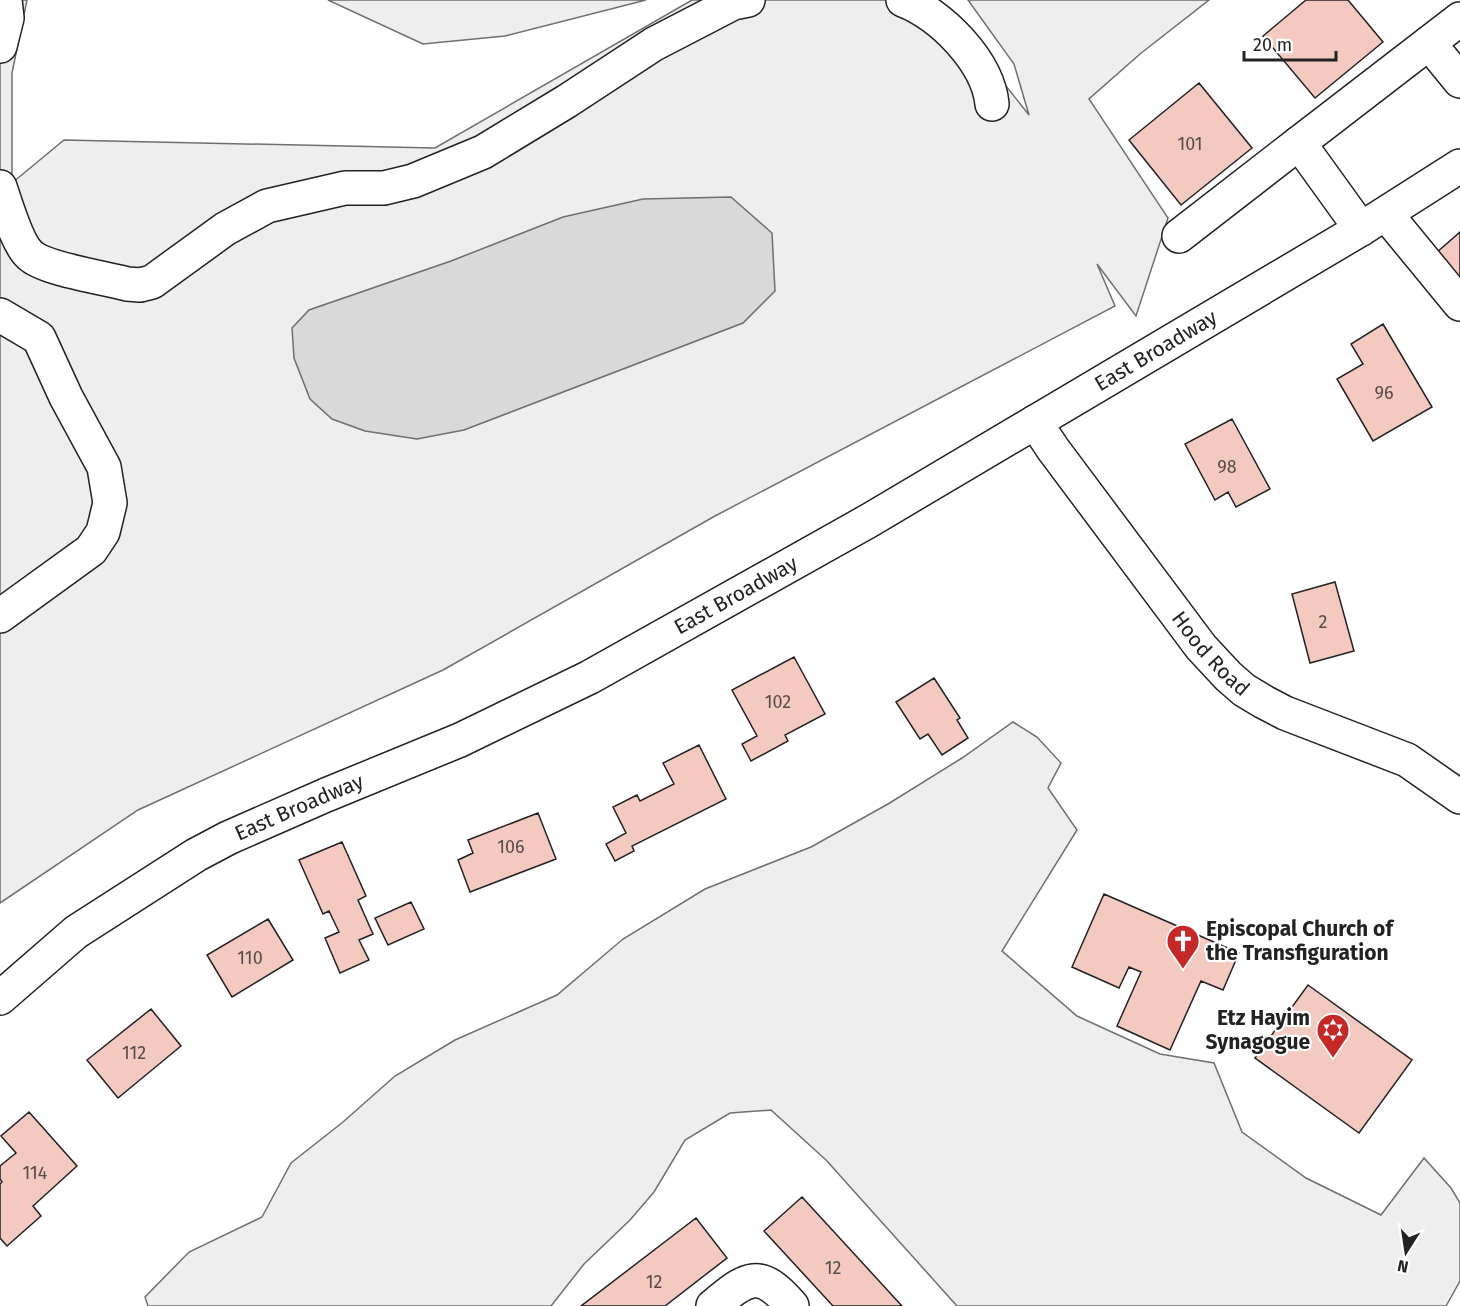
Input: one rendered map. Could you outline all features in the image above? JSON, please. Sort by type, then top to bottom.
[{"type":"main road","points":[[0,187],[19,238],[29,255],[47,264],[127,284],[140,285],[152,282],[225,229],[267,206],[345,188],[384,188],[413,181],[473,156],[567,101],[654,44],[733,3],[748,0]]},
{"type":"main road","points":[[903,0],[933,17],[962,43],[979,68],[992,104]]},
{"type":"main road","points":[[1179,236],[1460,19]]},
{"type":"main road","points":[[1430,43],[1460,81]]},
{"type":"main road","points":[[1299,144],[1374,222],[1460,304]]},
{"type":"main road","name":"East Broadway","points":[[0,998],[76,932],[196,855],[228,838],[326,795],[460,741],[590,677],[870,520],[1374,222],[1460,166]]},
{"type":"main road","points":[[0,315],[39,338],[66,398],[104,467],[110,502],[103,532],[91,550],[0,616]]},
{"type":"main road","name":"Hood Road","points":[[1035,422],[1201,647],[1228,676],[1244,690],[1285,712],[1407,760],[1460,796]]},
{"type":"main road","points":[[713,1306],[737,1286],[749,1280],[763,1282],[775,1288],[792,1306]]},
{"type":"shaded area","points":[[0,0],[27,0],[12,73],[12,183],[64,140],[435,148],[692,0],[905,0],[968,38],[1029,115],[1014,64],[968,0],[1209,0],[1140,54],[1089,99],[1168,218],[1136,316],[1097,264],[1115,306],[715,516],[443,670],[138,810],[0,903]]},
{"type":"shaded area","points":[[328,0],[646,0],[505,36],[423,44]]},
{"type":"shaded area","points":[[731,197],[772,233],[775,291],[743,323],[464,430],[417,439],[365,431],[332,419],[310,399],[294,358],[292,328],[309,310],[451,261],[563,217],[643,199]]},
{"type":"shaded area","points":[[1013,722],[1037,737],[1061,763],[1048,788],[1077,830],[1002,951],[1077,1016],[1160,1054],[1214,1063],[1242,1132],[1306,1178],[1381,1215],[1424,1158],[1451,1188],[1460,1203],[1460,1281],[1446,1306],[957,1306],[826,1160],[771,1110],[730,1113],[685,1140],[654,1192],[630,1220],[584,1264],[551,1306],[148,1306],[145,1297],[189,1252],[262,1217],[291,1163],[343,1122],[395,1076],[455,1040],[557,995],[623,939],[705,889],[811,847],[888,804],[962,758]]},
{"type":"building","points":[[1306,0],[1348,0],[1383,42],[1315,98],[1263,36]]},
{"type":"building","points":[[1199,83],[1252,148],[1181,205],[1129,140]]},
{"type":"building","points":[[1460,232],[1460,281],[1436,253]]},
{"type":"building","points":[[1383,324],[1432,407],[1373,441],[1337,379],[1363,364],[1351,344]]},
{"type":"building","points":[[1232,419],[1270,489],[1236,507],[1228,492],[1215,500],[1185,444]]},
{"type":"building","points":[[1335,582],[1354,651],[1310,663],[1292,594]]},
{"type":"building","points":[[794,657],[825,714],[785,735],[788,741],[751,761],[742,744],[757,736],[732,690]]},
{"type":"building","points":[[934,678],[960,718],[957,720],[968,738],[942,755],[928,734],[920,739],[896,702]]},
{"type":"building","points":[[699,745],[726,799],[632,846],[634,851],[615,861],[606,844],[626,833],[613,807],[637,795],[640,801],[674,784],[663,763]]},
{"type":"building","points":[[538,813],[556,859],[470,892],[458,860],[473,853],[468,840]]},
{"type":"building","points":[[342,842],[366,896],[358,900],[373,934],[359,940],[369,960],[340,973],[325,938],[339,932],[329,911],[323,914],[299,860]]},
{"type":"building","name":"Episcopal Church of the Transfiguration","points":[[1104,894],[1239,953],[1223,990],[1201,981],[1170,1050],[1117,1026],[1141,972],[1129,967],[1119,988],[1072,967]]},
{"type":"building","points":[[411,902],[424,929],[388,945],[375,918]]},
{"type":"building","points":[[268,919],[293,960],[232,997],[207,955]]},
{"type":"building","name":"Etz Hayim Synagogue","points":[[1308,985],[1412,1060],[1359,1133],[1255,1058]]},
{"type":"building","points":[[151,1009],[181,1046],[118,1098],[87,1060]]},
{"type":"building","points":[[29,1112],[77,1166],[33,1206],[41,1216],[7,1246],[0,1238],[0,1184],[2,1182],[0,1166],[16,1153],[1,1136]]},
{"type":"building","points":[[802,1197],[902,1306],[833,1306],[764,1231]]},
{"type":"building","points":[[696,1218],[727,1258],[665,1306],[581,1306]]},
{"type":"place","name":"Episcopal Church of the Transfiguration","points":[[1183,970]]},
{"type":"place","name":"Etz Hayim Synagogue","points":[[1333,1059]]}]
